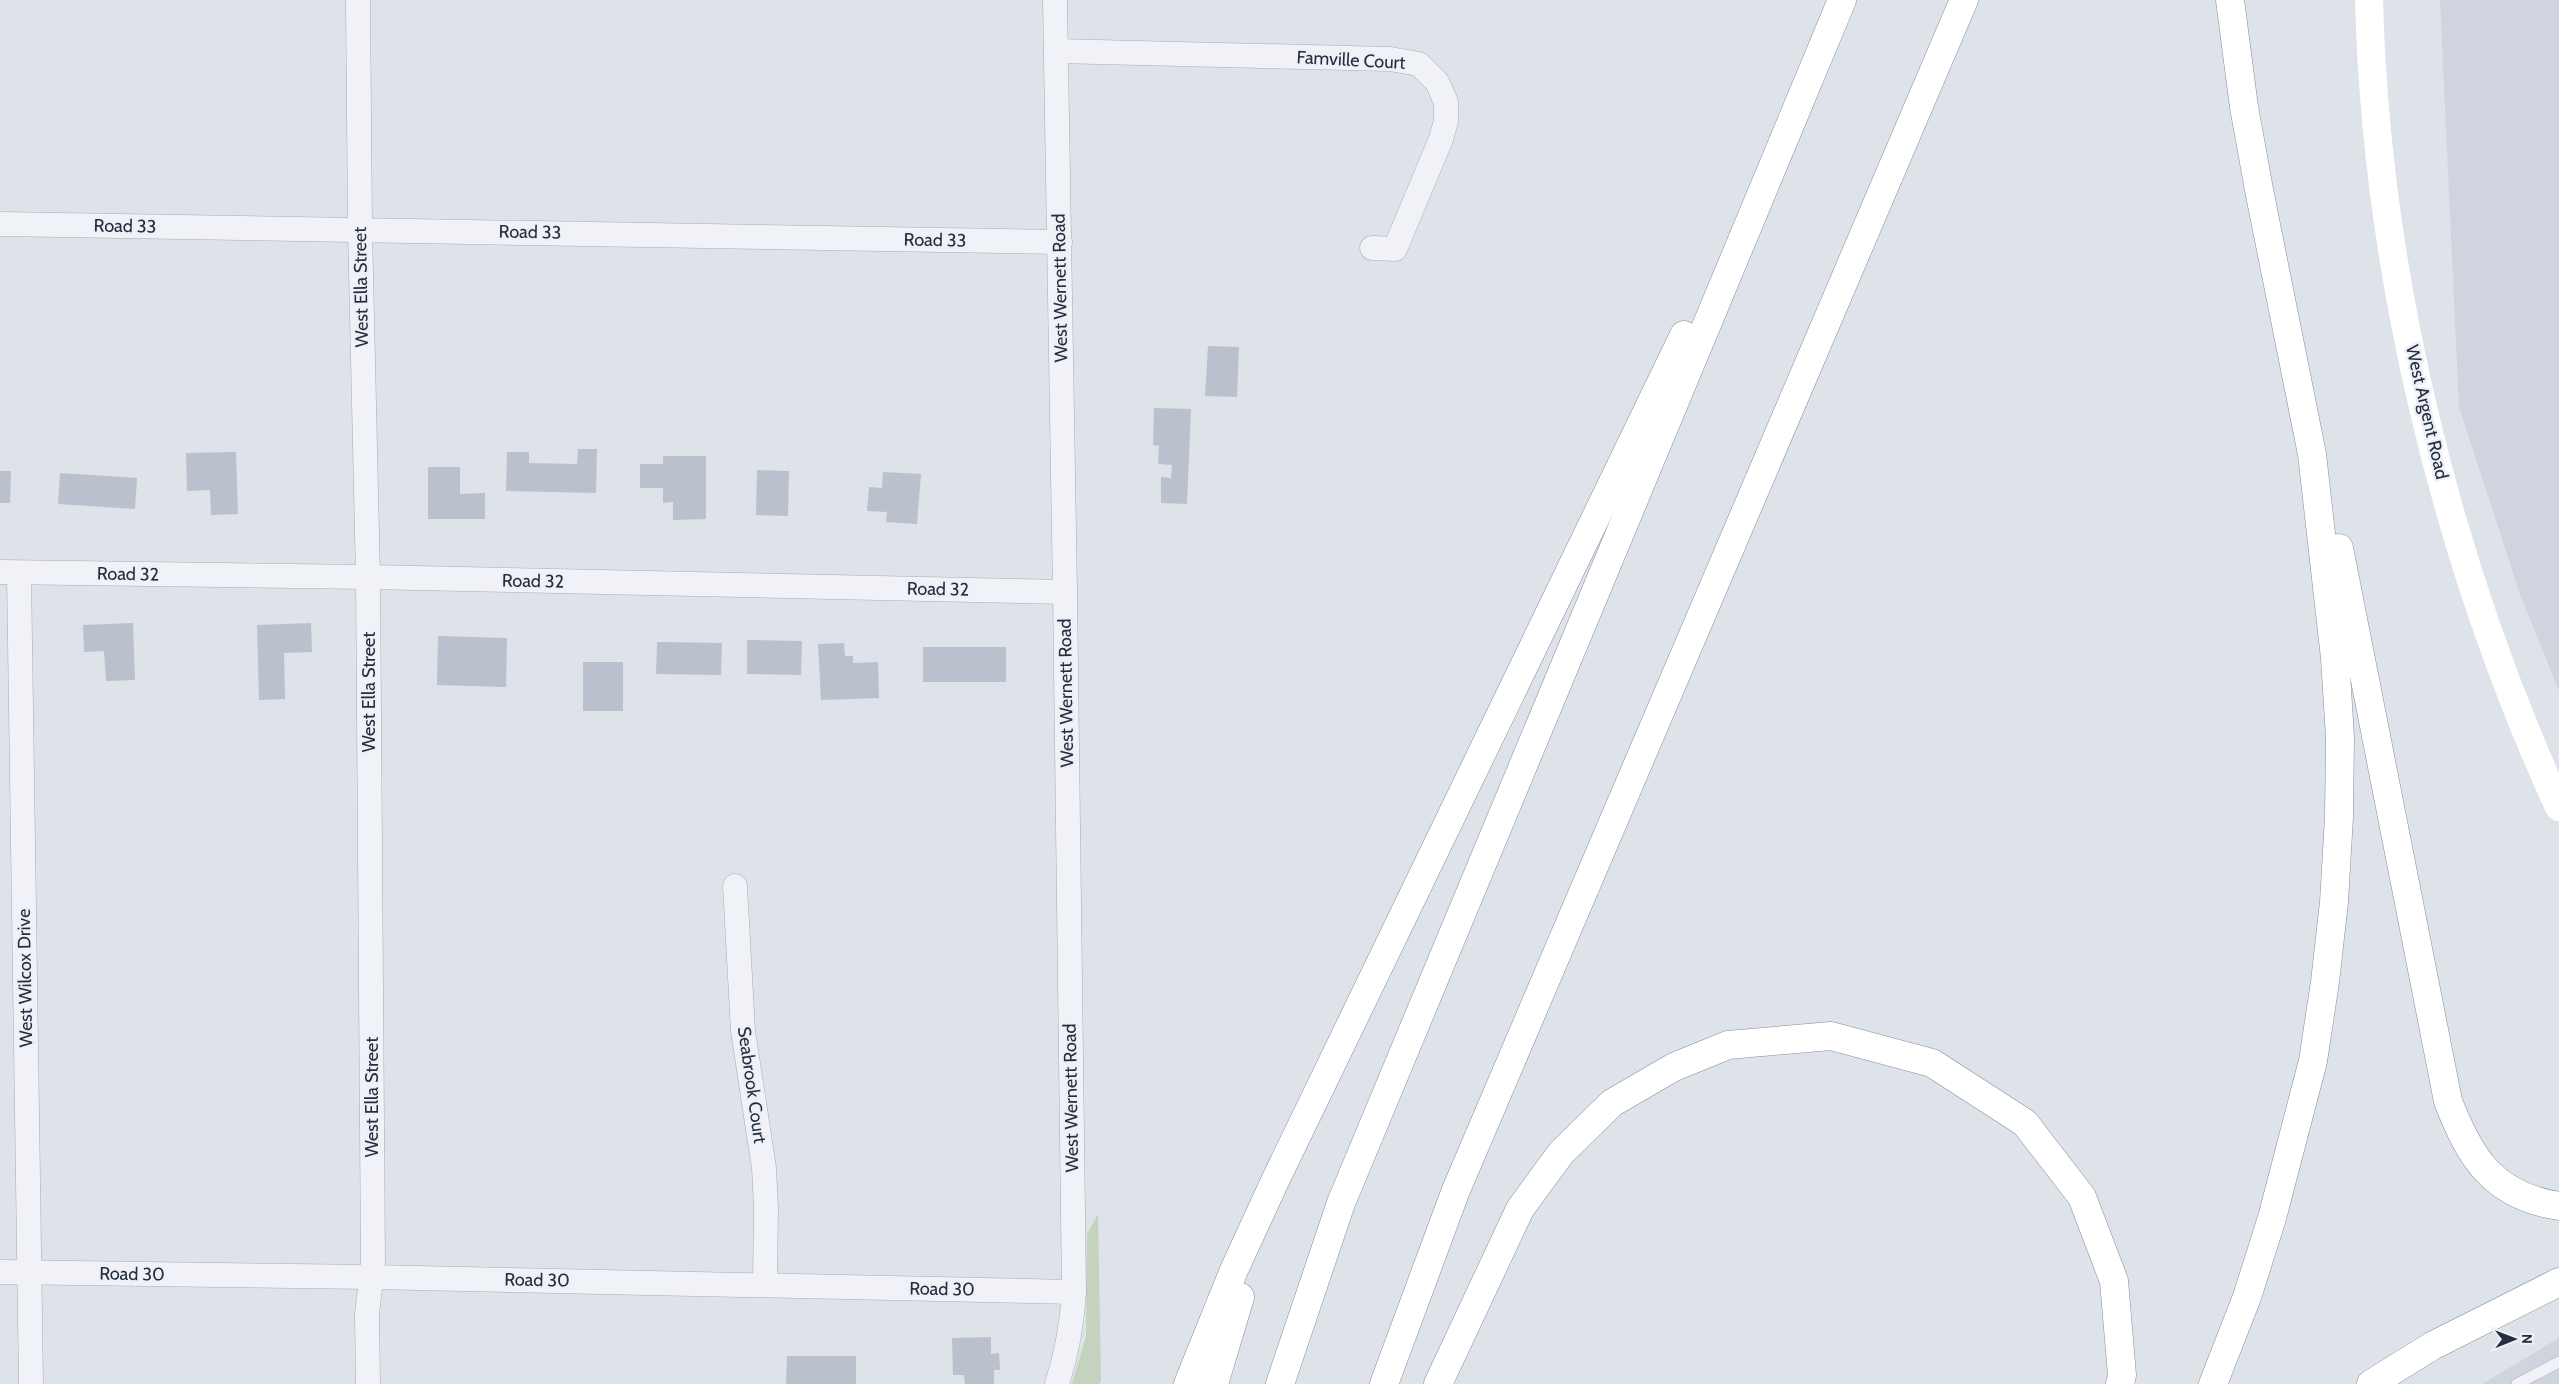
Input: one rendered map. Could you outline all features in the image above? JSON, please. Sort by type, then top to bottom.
[{"type":"main road","points":[[1280,1384],[1341,1203],[1842,0]]},
{"type":"main road","points":[[1384,1384],[1456,1190],[1964,0]]},
{"type":"main road","points":[[2213,1384],[2247,1298],[2272,1218],[2310,1071],[2325,982],[2334,902],[2340,737],[2335,658],[2312,454],[2260,196],[2244,107],[2230,0]]},
{"type":"main road","name":"West Argent Road","points":[[2369,0],[2375,112],[2382,171],[2396,267],[2418,384],[2435,452],[2481,608],[2520,714],[2559,807]]},
{"type":"main road","points":[[1188,1384],[1234,1270],[1274,1183],[1818,56]]},
{"type":"main road","points":[[2312,454],[2326,482],[2448,1101],[2465,1142],[2483,1168],[2513,1191],[2559,1206]]},
{"type":"main road","points":[[1438,1384],[1520,1209],[1562,1153],[1612,1103],[1674,1067],[1728,1045],[1831,1036],[1932,1063],[2026,1123],[2082,1197],[2114,1280],[2122,1375],[2120,1384]]},
{"type":"main road","points":[[1214,1384],[1274,1183]]},
{"type":"main road","points":[[2371,1384],[2432,1346],[2559,1282]]},
{"type":"street","name":"West Ella Street","points":[[358,0],[360,230],[368,577],[373,1263],[367,1314],[368,1384]]},
{"type":"street","name":"West Wernett Road","points":[[1055,0],[1074,1292],[1072,1324],[1066,1355],[1057,1384]]},
{"type":"street","name":"Famville Court","points":[[1056,51],[1390,59],[1419,64],[1437,82],[1446,102],[1446,121],[1441,139],[1396,248],[1372,248]]},
{"type":"street","name":"Road 33","points":[[0,224],[1060,242]]},
{"type":"street","name":"Road 32","points":[[10,572],[368,577],[1065,592]]},
{"type":"street","name":"West Wilcox Drive","points":[[10,572],[31,1384]]},
{"type":"street","name":"Seabrook Court","points":[[735,886],[743,1031],[764,1168],[766,1207],[765,1285]]},
{"type":"street","name":"Road 30","points":[[0,1272],[371,1277],[1074,1292]]},
{"type":"lane","points":[[2517,1384],[2559,1362]]},
{"type":"shaded area","points":[[2440,0],[2559,0],[2559,691],[2520,594],[2459,407]]},
{"type":"shaded area","points":[[2559,1338],[2559,1384],[2482,1384]]},
{"type":"green space","points":[[1098,1214],[1101,1381],[1099,1384],[1072,1384],[1086,1336],[1087,1234]]},
{"type":"building","points":[[1208,346],[1239,347],[1237,397],[1205,396]]},
{"type":"building","points":[[1154,408],[1191,409],[1187,504],[1161,503],[1161,477],[1171,478],[1172,465],[1158,464],[1159,446],[1153,445]]},
{"type":"building","points":[[578,449],[597,449],[596,493],[506,491],[507,452],[529,452],[529,463],[577,464]]},
{"type":"building","points":[[236,452],[238,514],[211,515],[210,490],[187,491],[186,453]]},
{"type":"building","points":[[663,456],[706,456],[706,519],[673,520],[673,502],[663,503],[663,488],[640,488],[640,464],[663,464]]},
{"type":"building","points":[[428,467],[460,467],[460,494],[485,493],[485,519],[428,519]]},
{"type":"building","points":[[757,470],[789,471],[788,516],[756,515]]},
{"type":"building","points":[[0,471],[11,471],[10,503],[0,503]]},
{"type":"building","points":[[883,472],[921,474],[917,524],[886,522],[887,512],[867,511],[869,487],[882,488]]},
{"type":"building","points":[[60,473],[137,478],[135,509],[58,504]]},
{"type":"building","points":[[133,623],[135,680],[106,681],[104,651],[84,652],[83,625]]},
{"type":"building","points":[[311,623],[312,652],[284,653],[285,699],[259,700],[257,625]]},
{"type":"building","points":[[438,636],[507,638],[506,687],[437,685]]},
{"type":"building","points":[[747,640],[802,641],[801,675],[747,674]]},
{"type":"building","points":[[657,642],[722,643],[721,675],[656,674]]},
{"type":"building","points":[[844,643],[845,656],[853,656],[853,663],[878,662],[879,698],[821,700],[818,644]]},
{"type":"building","points":[[923,647],[1006,647],[1006,682],[923,682]]},
{"type":"building","points":[[583,662],[623,662],[623,711],[583,711]]},
{"type":"building","points":[[991,1337],[991,1354],[999,1353],[1000,1370],[994,1370],[994,1384],[965,1384],[964,1375],[953,1375],[952,1338]]},
{"type":"building","points":[[787,1356],[856,1356],[856,1384],[786,1384]]}]
